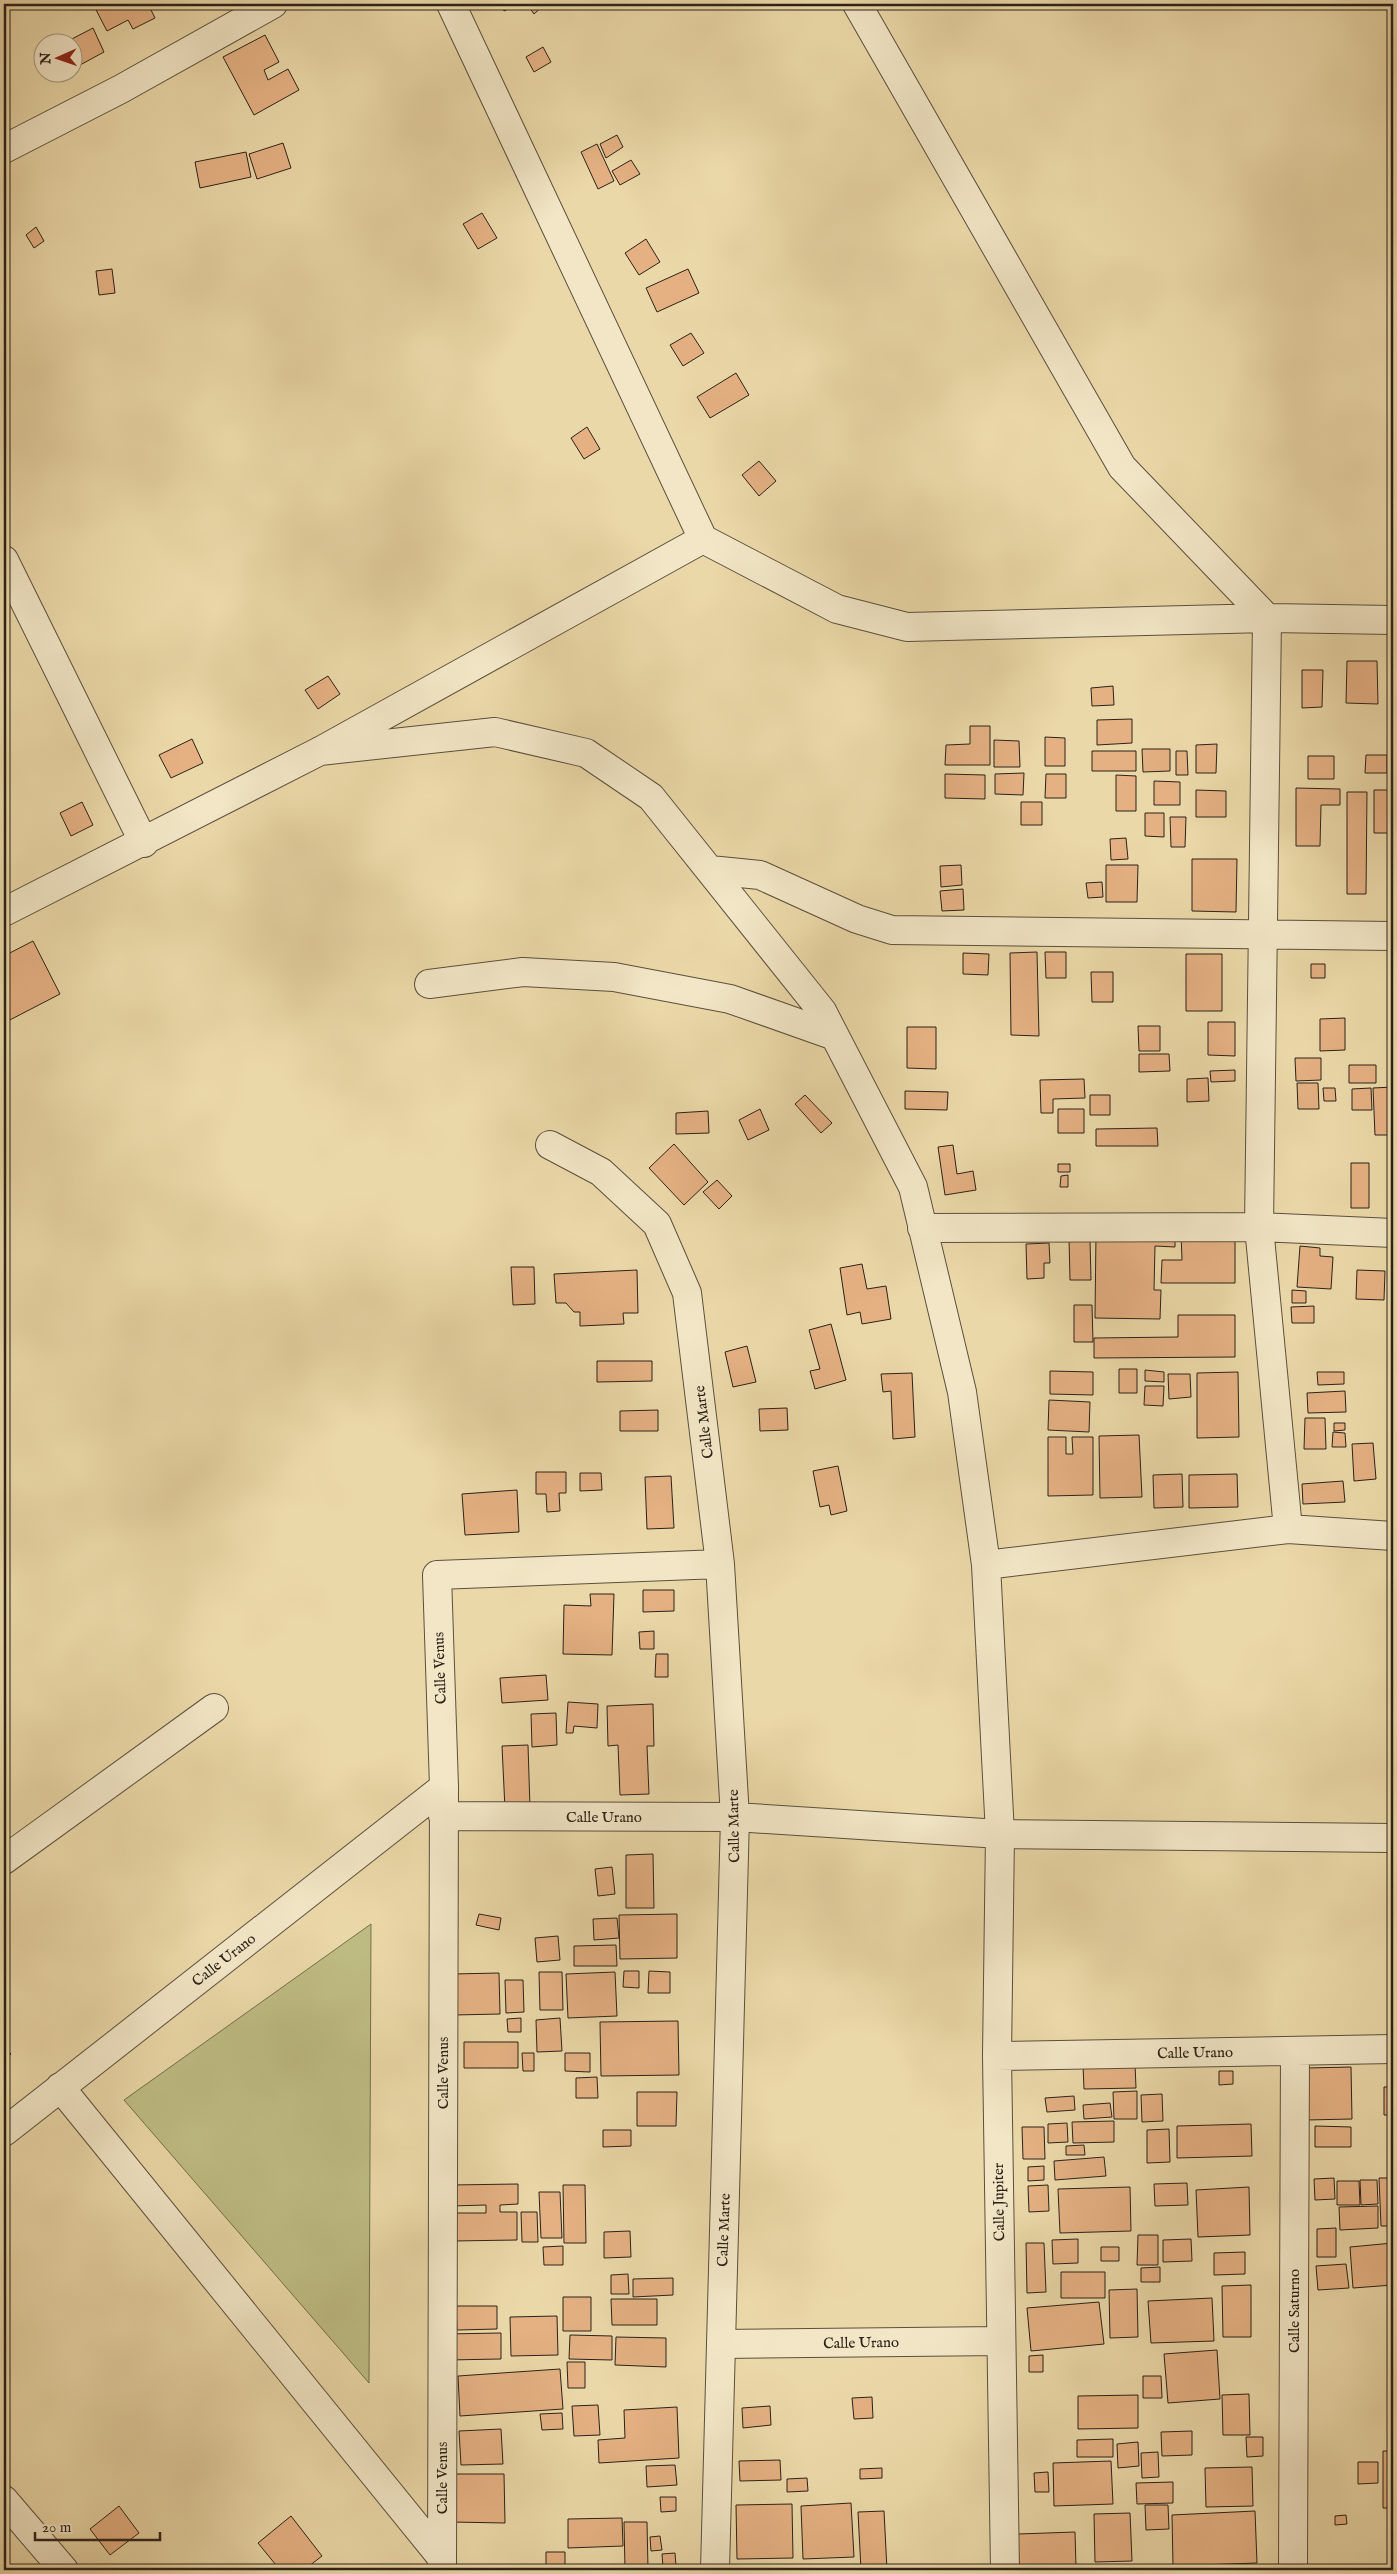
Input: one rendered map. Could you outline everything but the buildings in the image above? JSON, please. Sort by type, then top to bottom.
[{"type":"street","points":[[4,149],[121,89],[273,4]]},
{"type":"street","points":[[451,4],[703,539],[837,609],[907,627],[1267,618],[1393,620]]},
{"type":"street","points":[[858,4],[1122,467],[1267,618],[1258,1227],[1288,1529]]},
{"type":"street","points":[[4,912],[320,751],[703,539]]},
{"type":"street","points":[[4,560],[144,842]]},
{"type":"street","name":"Calle Jupiter","points":[[320,751],[495,732],[586,752],[652,797],[822,1011],[913,1187],[962,1392],[986,1565],[1000,1834],[997,2056],[1005,2570]]},
{"type":"street","points":[[710,870],[760,875],[857,919],[892,930],[1393,936]]},
{"type":"street","points":[[429,984],[523,972],[614,977],[730,999],[835,1036]]},
{"type":"street","name":"Calle Marte","points":[[550,1145],[601,1172],[657,1224],[687,1293],[720,1564],[735,1817],[715,2570]]},
{"type":"street","points":[[922,1228],[1258,1227],[1393,1233]]},
{"type":"street","points":[[986,1565],[1288,1529],[1393,1536]]},
{"type":"street","name":"Calle Venus","points":[[442,2564],[444,1787],[437,1575],[720,1564]]},
{"type":"street","points":[[4,1860],[214,1708]]},
{"type":"street","name":"Calle Urano","points":[[4,2132],[444,1787]]},
{"type":"street","name":"Calle Urano","points":[[444,1816],[735,1817],[1000,1834],[1393,1838]]},
{"type":"street","name":"Calle Urano","points":[[997,2056],[1393,2049]]},
{"type":"street","name":"Calle Saturno","points":[[1293,2570],[1295,2051]]},
{"type":"street","points":[[60,2087],[442,2564]]},
{"type":"street","name":"Calle Urano","points":[[721,2344],[1001,2341]]},
{"type":"street","points":[[4,2500],[64,2570]]},
{"type":"shaded area","points":[[371,1924],[369,2383],[124,2100]]}]
